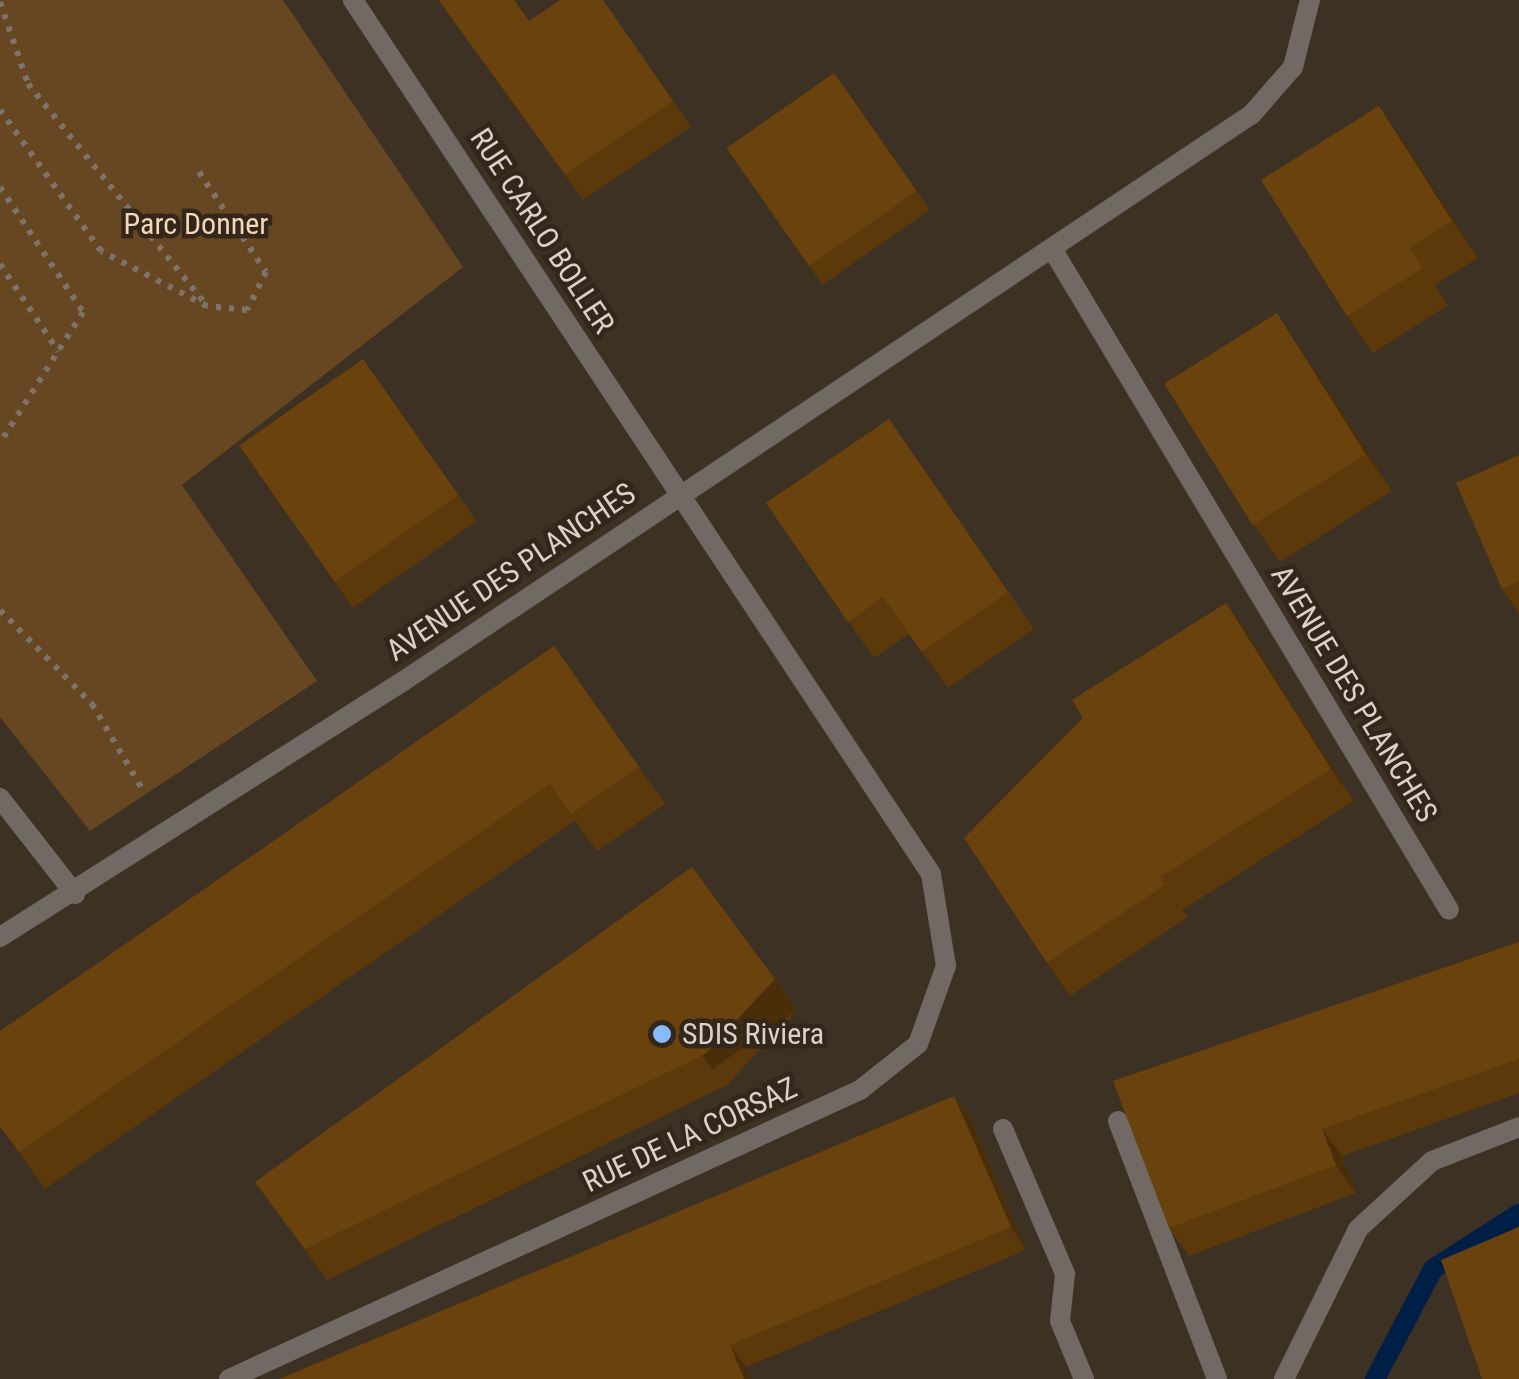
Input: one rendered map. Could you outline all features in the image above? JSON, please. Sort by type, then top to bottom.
[{"type":"street","name":"RUE CARLO BOLLER","points":[[353,0],[680,495]]},
{"type":"street","name":"AVENUE DES PLANCHES","points":[[0,936],[75,894],[1054,252],[1276,91],[1293,68],[1310,0]]},
{"type":"street","name":"AVENUE DES PLANCHES","points":[[1054,252],[1449,910]]},
{"type":"street","name":"RUE DE LA CORSAZ","points":[[229,1379],[860,1090],[918,1044],[938,1008],[945,915],[931,874],[680,495]]},
{"type":"street","points":[[0,798],[75,894]]},
{"type":"street","points":[[1118,1120],[1217,1379]]},
{"type":"street","points":[[1284,1379],[1358,1229],[1432,1161],[1519,1127]]},
{"type":"street","points":[[1003,1129],[1065,1274],[1060,1321],[1084,1379]]},
{"type":"path","points":[[0,2],[28,84],[207,306]]},
{"type":"path","points":[[0,110],[101,251],[207,306],[247,310],[266,272],[199,172]]},
{"type":"path","points":[[0,187],[83,312],[0,442]]},
{"type":"path","points":[[0,264],[58,351]]},
{"type":"path","points":[[0,610],[92,704],[145,794]]},
{"type":"green space","name":"Parc Donner","points":[[0,0],[283,0],[463,267],[182,485],[317,681],[90,831],[0,717]]},
{"type":"building","points":[[439,0],[514,0],[529,21],[560,0],[603,0],[673,101],[565,174]]},
{"type":"building","points":[[834,73],[917,191],[809,266],[727,148]]},
{"type":"building","points":[[1379,106],[1452,221],[1409,248],[1423,268],[1347,316],[1261,180]]},
{"type":"building","points":[[1277,313],[1365,455],[1253,525],[1164,383]]},
{"type":"building","points":[[363,359],[458,495],[335,582],[239,446]]},
{"type":"building","points":[[889,419],[1008,592],[922,652],[883,597],[848,622],[766,503]]},
{"type":"building","points":[[1519,455],[1519,581],[1502,589],[1456,483]]},
{"type":"building","points":[[1226,603],[1331,769],[1160,877],[1165,885],[1047,963],[964,838],[1083,718],[1072,700]]},
{"type":"building","points":[[554,646],[639,767],[571,814],[550,784],[19,1152],[0,1126],[0,1031]]},
{"type":"building","points":[[692,867],[775,979],[705,1054],[305,1249],[255,1182]]},
{"type":"building","points":[[1519,942],[1519,1059],[1322,1129],[1336,1165],[1169,1228],[1113,1081]]},
{"type":"building","points":[[954,1096],[1011,1227],[730,1345],[744,1379],[279,1379]]},
{"type":"building","points":[[1519,1227],[1519,1379],[1482,1379],[1441,1260]]},
{"type":"waterway","points":[[1375,1379],[1433,1269],[1519,1214]]},
{"type":"place","name":"SDIS Riviera","points":[[662,1034]]}]
